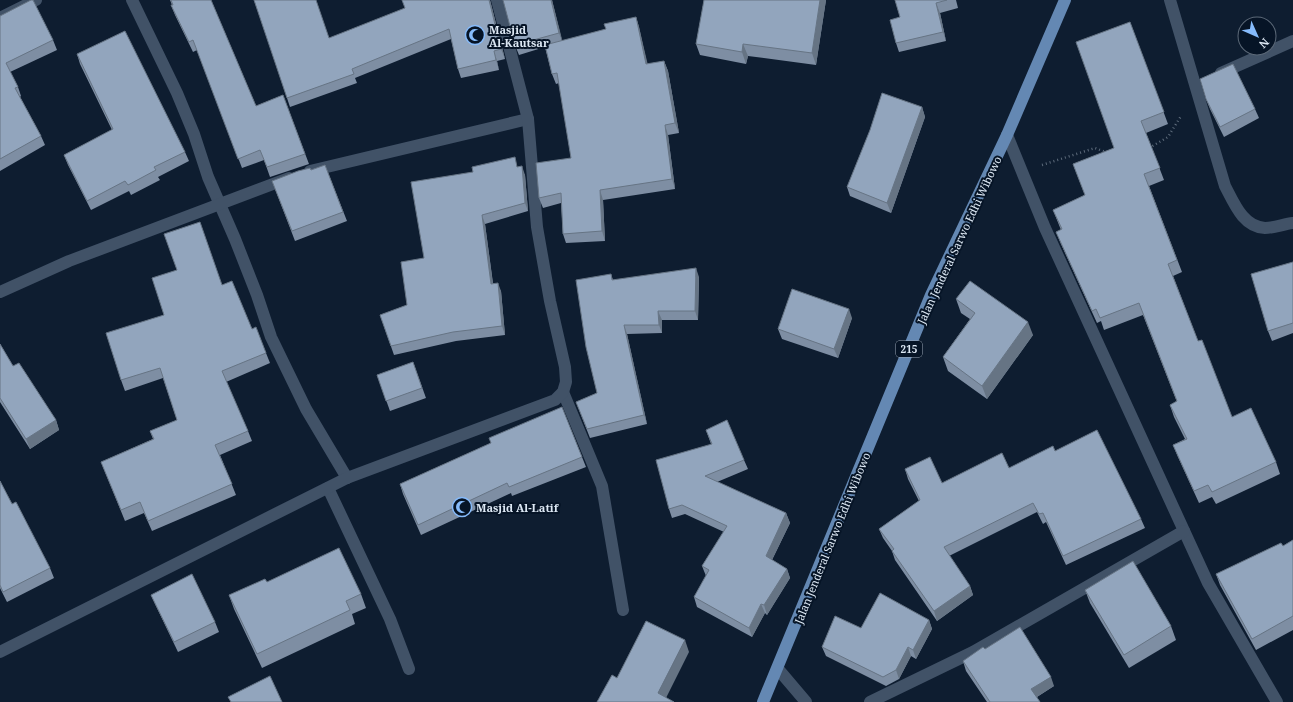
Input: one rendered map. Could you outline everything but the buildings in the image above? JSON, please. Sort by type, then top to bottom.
[{"type":"main road","name":"Jalan Jenderal Sarwo Edhi Wibowo","points":[[763,702],[778,669],[931,295],[1007,135],[1065,0]]},
{"type":"street","points":[[0,18],[36,0]]},
{"type":"street","points":[[132,0],[177,94],[257,295],[271,337],[306,409],[347,478]]},
{"type":"street","points":[[0,652],[347,478],[555,400],[563,392],[566,382],[565,367],[550,301],[537,227],[528,119],[497,0]]},
{"type":"street","points":[[1170,0],[1225,186],[1241,215],[1250,223],[1265,228],[1293,223]]},
{"type":"street","points":[[1196,84],[1293,41]]},
{"type":"street","points":[[0,292],[69,262],[299,174],[350,160],[528,119]]},
{"type":"street","points":[[1007,135],[1045,228],[1208,583],[1277,702]]},
{"type":"street","points":[[563,392],[602,486],[623,610]]},
{"type":"street","points":[[328,488],[390,619],[408,669]]},
{"type":"street","points":[[870,702],[973,652],[1184,531]]},
{"type":"street","points":[[1208,583],[1222,576]]},
{"type":"street","points":[[778,669],[806,702]]},
{"type":"path","points":[[1143,150],[1168,137],[1175,128],[1196,84]]},
{"type":"path","points":[[1022,171],[1095,148],[1109,153]]},
{"type":"place","name":"Masjid Al-Kautsar","points":[[475,35]]},
{"type":"place","name":"Masjid Al-Latif","points":[[462,507]]}]
